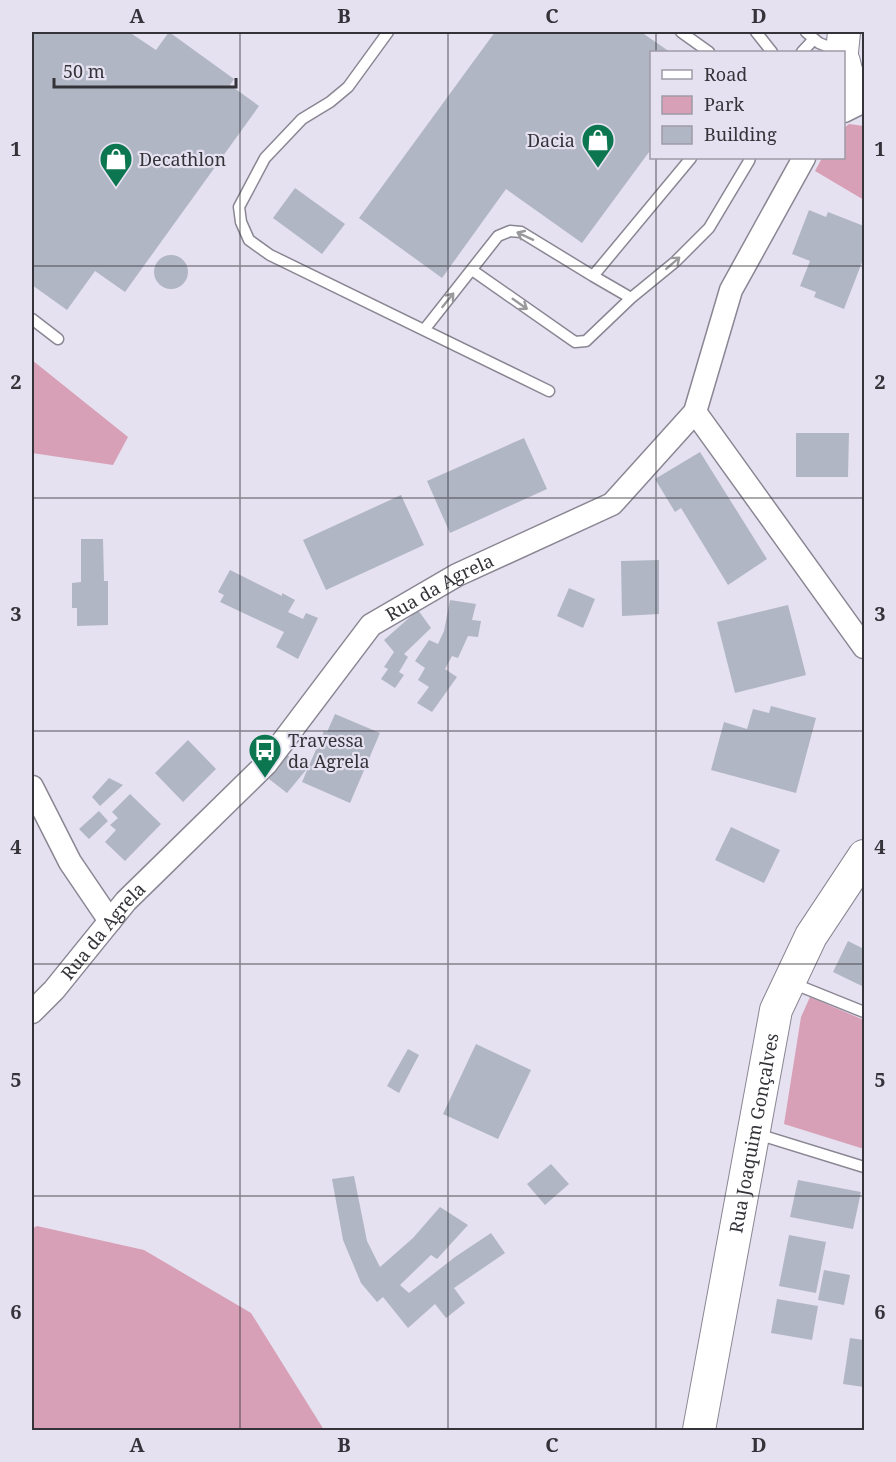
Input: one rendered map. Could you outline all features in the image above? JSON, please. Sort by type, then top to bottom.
[{"type":"main road","points":[[843,51],[844,32]]},
{"type":"main road","points":[[845,68],[852,85],[864,100]]},
{"type":"main road","name":"Rua Joaquim Gonçalves","points":[[699,1431],[776,1010],[811,936],[864,856]]},
{"type":"street","points":[[845,110],[864,100]]},
{"type":"street","name":"Rua da Agrela","points":[[32,1012],[54,990],[126,901],[266,764],[371,625],[457,575],[612,504],[695,412],[731,290],[803,159]]},
{"type":"street","points":[[695,412],[864,647]]},
{"type":"street","points":[[32,787],[70,862],[110,921]]},
{"type":"lane","points":[[388,32],[348,87],[330,102],[302,119],[265,158],[239,207],[241,222],[249,240],[270,255],[549,391]]},
{"type":"lane","points":[[681,32],[708,51]]},
{"type":"lane","points":[[756,32],[771,51]]},
{"type":"lane","points":[[802,51],[810,35],[829,51]]},
{"type":"lane","points":[[593,276],[690,159]]},
{"type":"lane","points":[[472,270],[575,342],[586,341],[631,298],[675,262],[709,228],[750,159]]},
{"type":"lane","points":[[423,330],[498,236],[510,231],[521,232],[631,298]]},
{"type":"lane","points":[[32,318],[58,339]]},
{"type":"lane","points":[[790,982],[864,1012]]},
{"type":"lane","points":[[754,1133],[864,1167]]},
{"type":"green space","points":[[849,124],[864,126],[864,200],[815,171],[821,159],[845,159],[845,127]]},
{"type":"green space","points":[[32,360],[128,437],[113,465],[32,453]]},
{"type":"green space","points":[[810,997],[864,1020],[864,1149],[784,1124],[801,1017]]},
{"type":"green space","points":[[37,1226],[144,1250],[251,1313],[324,1430],[32,1430],[32,1229]]},
{"type":"building","name":"Decathlon","points":[[32,32],[129,32],[156,50],[169,32],[234,79],[230,85],[259,106],[125,292],[95,271],[67,310],[32,285]]},
{"type":"building","points":[[495,32],[641,32],[669,51],[650,51],[650,151],[582,243],[506,189],[442,278],[359,218]]},
{"type":"building","points":[[295,188],[345,224],[322,254],[273,218]]},
{"type":"building","points":[[809,210],[826,217],[828,212],[864,226],[864,257],[844,309],[814,297],[816,292],[800,286],[810,261],[792,254]]},
{"type":"building","points":[[171,255],[183,260],[188,272],[183,284],[171,289],[159,284],[154,272],[159,260]]},
{"type":"building","points":[[796,433],[849,433],[848,477],[796,477]]},
{"type":"building","points":[[524,438],[547,489],[450,533],[427,481]]},
{"type":"building","points":[[700,452],[767,559],[728,585],[681,508],[675,512],[655,479]]},
{"type":"building","points":[[401,495],[424,545],[326,590],[303,540]]},
{"type":"building","points":[[81,539],[103,539],[104,581],[108,581],[108,625],[77,626],[77,608],[72,608],[72,583],[81,582]]},
{"type":"building","points":[[659,560],[659,614],[622,616],[621,561]]},
{"type":"building","points":[[230,570],[282,596],[282,593],[295,600],[288,612],[303,619],[306,613],[318,618],[298,659],[276,647],[284,632],[220,602],[224,595],[218,592]]},
{"type":"building","points":[[569,588],[595,599],[583,628],[557,616]]},
{"type":"building","points":[[450,600],[476,604],[472,620],[481,621],[478,637],[468,636],[458,658],[452,656],[445,669],[457,677],[432,712],[417,703],[429,687],[418,680],[425,668],[415,661],[429,640],[438,644],[444,631]]},
{"type":"building","points":[[788,605],[806,675],[735,693],[717,622]]},
{"type":"building","points":[[418,610],[431,628],[404,654],[408,657],[399,672],[404,675],[395,688],[381,679],[388,669],[384,667],[394,652],[384,640]]},
{"type":"building","points":[[771,706],[816,718],[796,793],[711,770],[724,722],[747,729],[753,709],[769,713]]},
{"type":"building","points":[[335,714],[380,733],[350,803],[302,782],[324,731],[327,732]]},
{"type":"building","points":[[188,740],[216,769],[183,802],[155,773]]},
{"type":"building","points":[[287,755],[306,770],[287,793],[269,779]]},
{"type":"building","points":[[109,778],[123,785],[100,806],[92,797]]},
{"type":"building","points":[[130,794],[161,824],[125,861],[105,842],[116,830],[110,825],[118,818],[112,812]]},
{"type":"building","points":[[99,811],[108,821],[89,839],[79,829]]},
{"type":"building","points":[[731,827],[780,850],[764,883],[715,860]]},
{"type":"building","points":[[848,941],[864,949],[864,987],[833,972]]},
{"type":"building","points":[[476,1044],[531,1070],[498,1139],[443,1114]]},
{"type":"building","points":[[408,1049],[419,1055],[399,1093],[387,1086]]},
{"type":"building","points":[[551,1164],[569,1184],[545,1205],[527,1184]]},
{"type":"building","points":[[354,1176],[367,1241],[380,1267],[413,1238],[440,1207],[468,1225],[437,1259],[431,1255],[400,1285],[409,1293],[455,1257],[491,1233],[505,1253],[454,1288],[465,1303],[446,1318],[435,1304],[408,1328],[383,1297],[377,1302],[361,1283],[343,1240],[332,1179]]},
{"type":"building","points":[[798,1180],[861,1192],[853,1229],[790,1217]]},
{"type":"building","points":[[789,1235],[826,1242],[816,1293],[779,1286]]},
{"type":"building","points":[[824,1270],[850,1275],[844,1305],[818,1300]]},
{"type":"building","points":[[777,1299],[818,1306],[812,1340],[771,1333]]},
{"type":"building","points":[[850,1338],[864,1340],[864,1387],[843,1384]]},
{"type":"place","name":"Dacia","points":[[598,169]]},
{"type":"place","name":"Decathlon","points":[[116,188]]},
{"type":"place","name":"Travessa da Agrela","points":[[265,779]]}]
